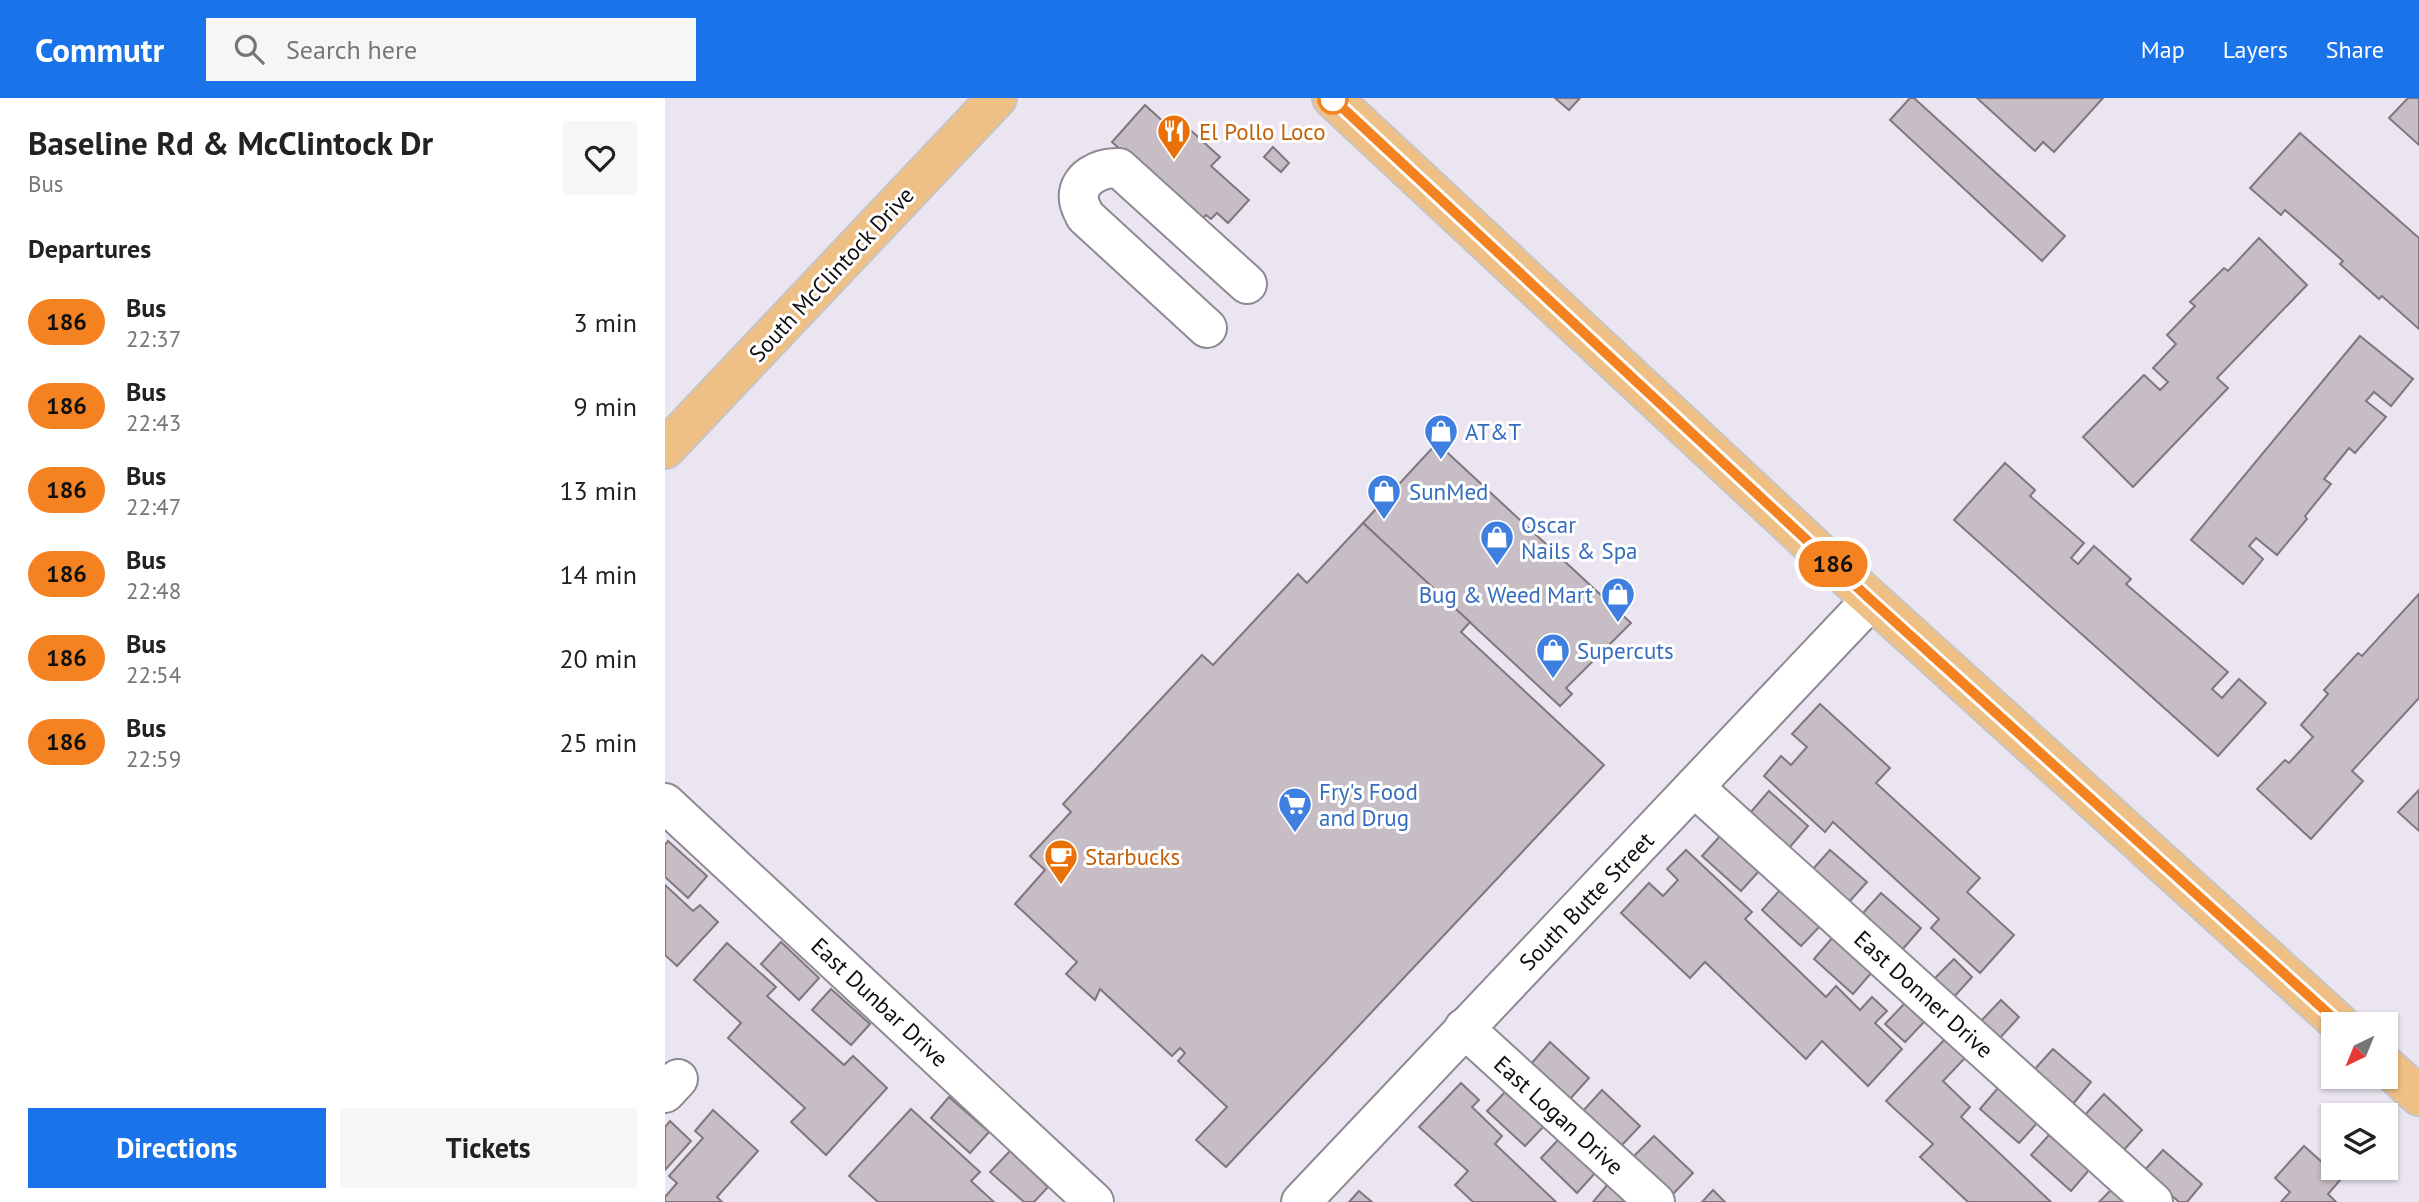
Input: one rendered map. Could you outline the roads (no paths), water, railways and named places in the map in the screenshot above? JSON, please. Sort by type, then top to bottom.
[{"type":"main road","name":"South McClintock Drive","points":[[665,449],[997,98]]},
{"type":"main road","points":[[1332,98],[1871,600],[2327,1012]]},
{"type":"main road","points":[[2398,1077],[2419,1096]]},
{"type":"street","points":[[1207,328],[1085,216],[1079,201],[1079,190],[1087,179],[1107,167],[1119,168],[1247,284]]},
{"type":"street","name":"South Butte Street","points":[[1301,1202],[1871,600]]},
{"type":"street","name":"East Donner Drive","points":[[1695,787],[2153,1202]]},
{"type":"street","name":"East Dunbar Drive","points":[[665,803],[1094,1202]]},
{"type":"street","name":"East Logan Drive","points":[[1464,1028],[1655,1202]]},
{"type":"place","name":"El Pollo Loco","points":[[1174,161]]},
{"type":"place","name":"AT&T","points":[[1441,461]]},
{"type":"place","name":"SunMed","points":[[1384,521]]},
{"type":"place","name":"Oscar Nails & Spa","points":[[1497,567]]},
{"type":"place","name":"Bug & Weed Mart","points":[[1618,624]]},
{"type":"place","name":"Supercuts","points":[[1553,680]]},
{"type":"place","name":"Fry's Food and Drug","points":[[1295,834]]},
{"type":"place","name":"Starbucks","points":[[1061,886]]}]
